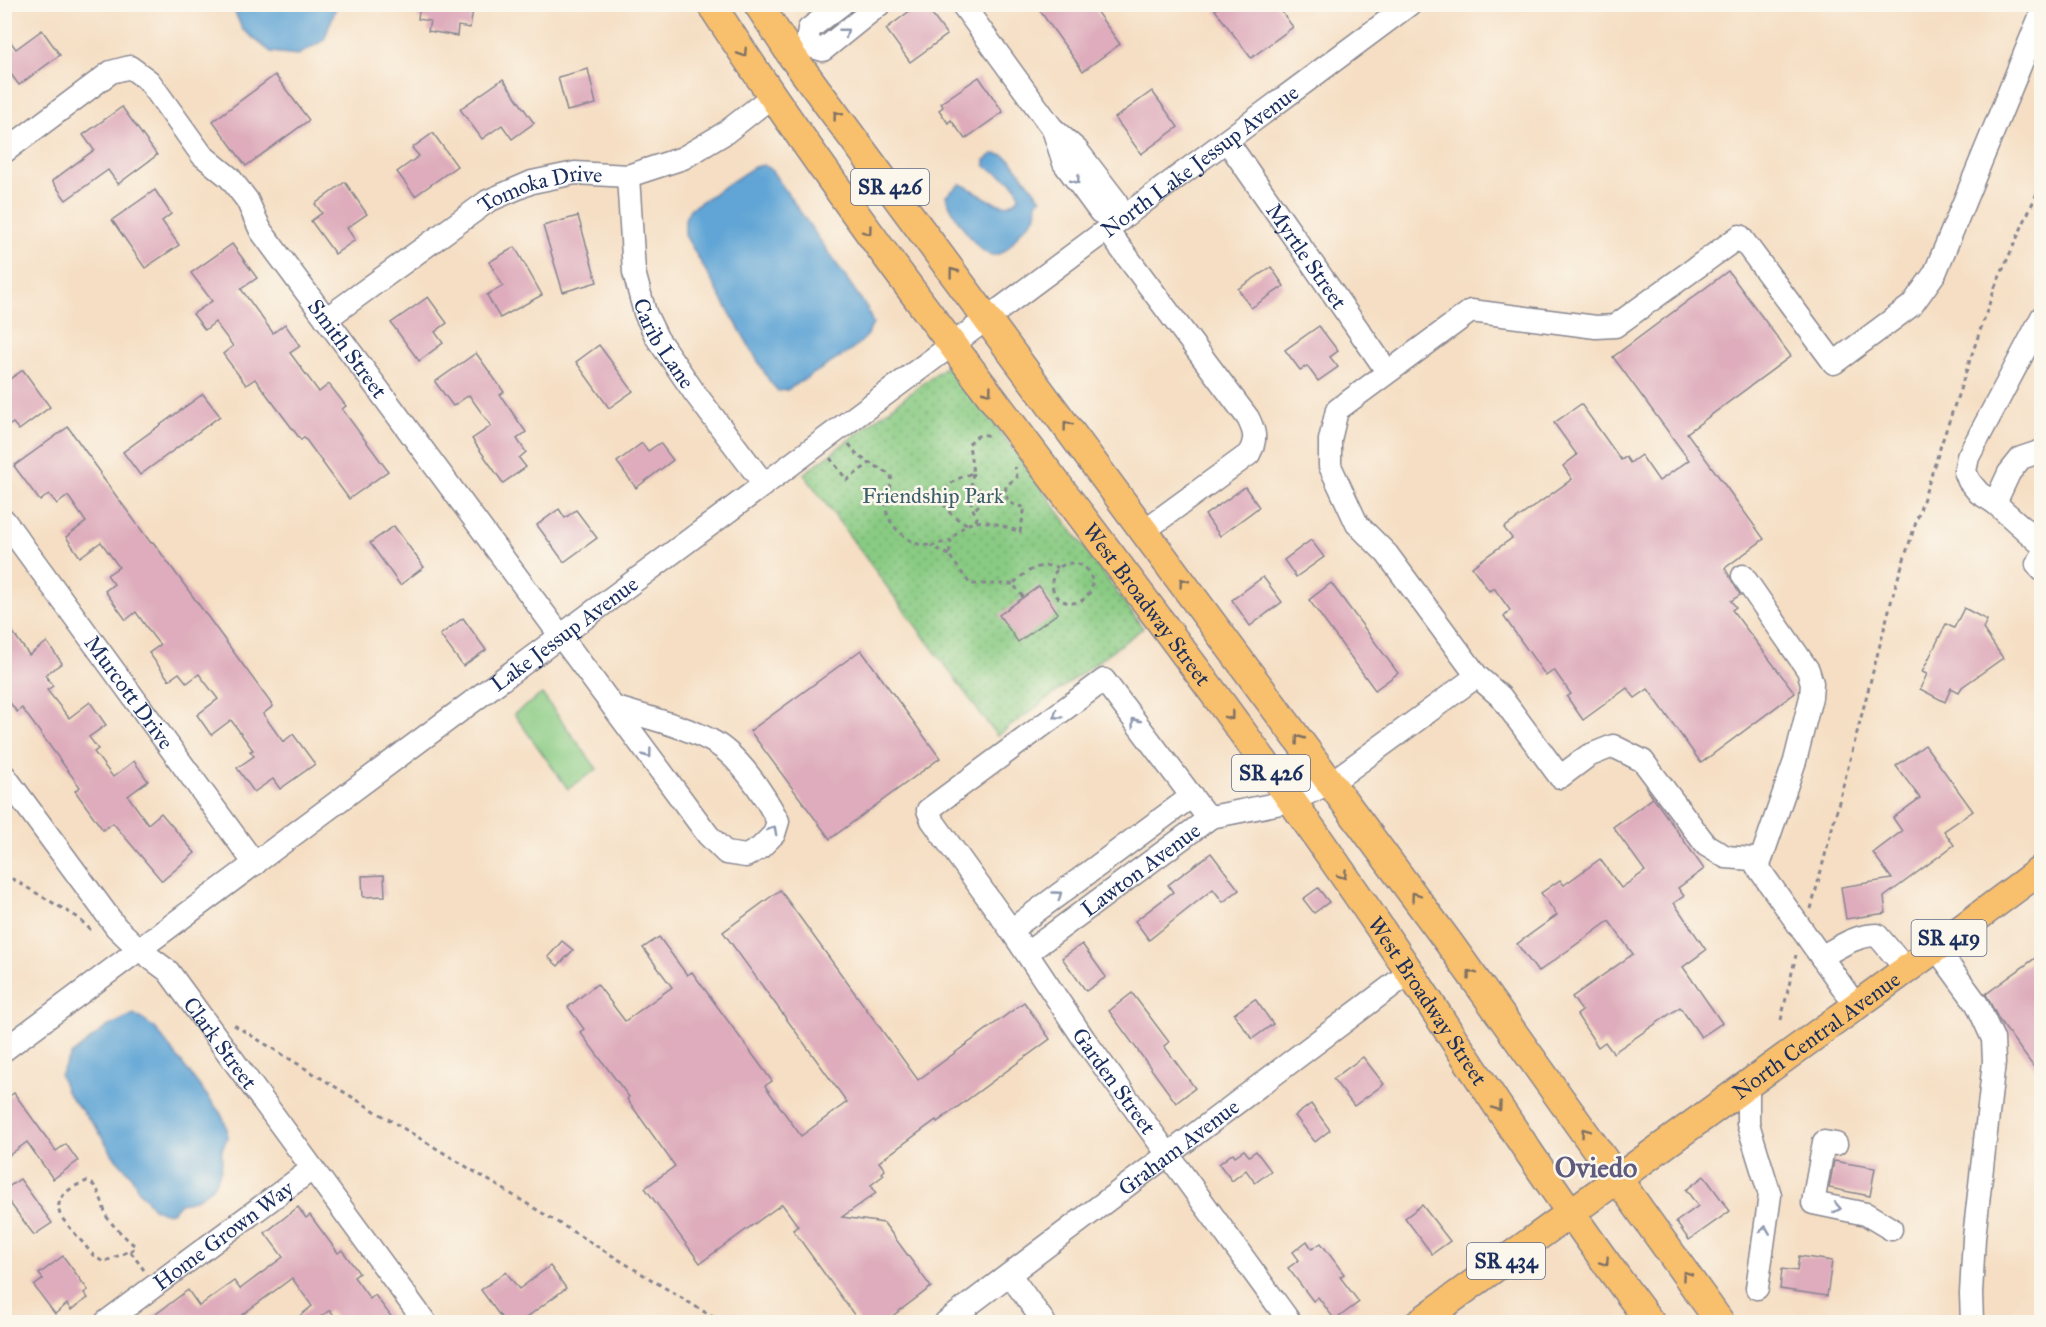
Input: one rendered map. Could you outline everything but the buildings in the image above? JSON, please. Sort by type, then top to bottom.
[{"type":"main road","name":"West Broadway Street","points":[[711,4],[771,97],[1247,739],[1410,972],[1486,1090],[1614,1275],[1650,1323]]},
{"type":"main road","name":"West Broadway Street","points":[[758,4],[800,51],[988,319],[1332,783],[1720,1323]]},
{"type":"main road","name":"North Central Avenue","points":[[1619,1180],[1856,1005],[2038,878]]},
{"type":"main road","name":"SR 434","points":[[1420,1323],[1619,1180]]},
{"type":"street","points":[[842,4],[809,29],[800,51],[824,50],[880,4]]},
{"type":"street","points":[[962,4],[1052,128],[1064,163],[1100,212],[1113,225],[1248,418],[1255,432],[1255,444],[1249,454],[1144,530]]},
{"type":"street","name":"North Lake Jessup Avenue","points":[[988,319],[1410,4]]},
{"type":"street","points":[[1856,1005],[1752,860],[1726,857],[1706,846],[1644,760],[1613,746],[1588,756],[1560,777],[1501,697],[1477,676],[1387,554],[1357,524],[1330,466],[1330,440],[1337,410],[1471,311],[1596,327],[1616,326],[1740,236],[1834,363],[1912,305],[1927,287],[1969,192],[2042,12]]},
{"type":"street","name":"Smith Street","points":[[4,152],[111,72],[130,67],[149,81],[202,155],[230,178],[247,200],[261,231],[326,320],[561,637],[708,835],[726,853],[746,856],[760,848],[774,834],[778,821],[765,795],[730,756],[711,740],[613,707]]},
{"type":"street","name":"Tomoka Drive","points":[[326,320],[488,201],[532,182],[575,173],[628,176],[683,158],[725,133],[771,97]]},
{"type":"street","name":"Myrtle Street","points":[[1227,141],[1387,371]]},
{"type":"street","name":"Carib Lane","points":[[628,176],[634,272],[645,313],[657,338],[694,392],[764,484]]},
{"type":"street","points":[[2042,317],[1968,457],[1965,471],[1969,481],[1979,493],[1995,503],[2042,544]]},
{"type":"street","name":"Lake Jessup Avenue","points":[[4,1050],[988,319]]},
{"type":"street","points":[[1995,503],[2009,473],[2021,458],[2042,451]]},
{"type":"street","name":"Murcott Drive","points":[[4,520],[255,864]]},
{"type":"street","points":[[2042,556],[2037,564],[2042,570]]},
{"type":"street","points":[[1743,576],[1808,670],[1812,683],[1811,697],[1795,761],[1758,868]]},
{"type":"street","name":"Lawton Avenue","points":[[1027,953],[1211,817],[1291,801],[1332,783],[1477,676]]},
{"type":"street","name":"Garden Street","points":[[1192,796],[1104,680],[928,810],[950,847],[1011,930],[1084,1039],[1290,1323]]},
{"type":"street","name":"Clark Street","points":[[4,775],[116,927],[140,950],[168,971],[425,1323]]},
{"type":"street","points":[[1011,930],[1192,796],[1202,810],[1211,817]]},
{"type":"street","points":[[1821,957],[1865,935],[1877,935],[1906,969]]},
{"type":"street","points":[[1936,948],[1977,1004],[1993,1039],[1994,1062],[1974,1238],[1972,1323]]},
{"type":"street","name":"Graham Avenue","points":[[946,1323],[1410,972]]},
{"type":"street","points":[[1748,1085],[1748,1124],[1770,1195],[1757,1288]]},
{"type":"street","points":[[1836,1144],[1824,1142],[1813,1203],[1866,1214],[1891,1228]]},
{"type":"street","name":"Home Grown Way","points":[[112,1321],[312,1169]]},
{"type":"street","points":[[1010,1275],[1044,1323]]},
{"type":"path","points":[[1811,912],[1895,587],[1995,287],[2042,182]]},
{"type":"path","points":[[976,522],[977,517],[973,511],[969,494],[973,473],[969,444],[978,435],[993,437]]},
{"type":"path","points":[[847,442],[857,455],[891,475],[892,481],[886,509],[893,524],[902,534],[917,544],[932,546],[950,555],[970,584],[1013,584],[1027,572],[1043,565],[1059,568],[1071,563],[1084,567],[1092,578],[1093,584],[1088,597],[1071,604],[1060,599],[1053,590],[1052,584],[1059,568]]},
{"type":"path","points":[[828,455],[847,480],[870,463]]},
{"type":"path","points":[[932,546],[951,540],[967,524],[976,522],[992,523],[1020,532],[1025,507],[1009,503],[1005,495],[1006,486],[1017,477],[1014,464]]},
{"type":"path","points":[[967,524],[950,514],[942,500],[948,485],[961,476],[973,473]]},
{"type":"path","points":[[970,485],[978,488],[982,497],[979,505],[973,511]]},
{"type":"path","points":[[950,555],[951,540]]},
{"type":"path","points":[[1013,584],[1023,597]]},
{"type":"path","points":[[4,874],[77,917],[101,938]]},
{"type":"path","points":[[1781,1020],[1794,960],[1800,947]]},
{"type":"path","points":[[229,1022],[721,1323]]},
{"type":"path","points":[[87,1181],[93,1184],[107,1217],[134,1245],[135,1248],[130,1251],[103,1262],[93,1255],[61,1216],[58,1210],[59,1201],[63,1195],[87,1181]]},
{"type":"path","points":[[130,1251],[147,1274]]},
{"type":"green space","name":"Friendship Park","points":[[950,363],[1143,628],[997,736],[804,474]]},
{"type":"green space","points":[[542,694],[597,769],[568,789],[514,714]]},
{"type":"water","points":[[232,5],[337,5],[324,40],[298,55],[271,52],[242,29]]},
{"type":"water","points":[[993,154],[1003,155],[1011,160],[1041,199],[1037,201],[1036,215],[1033,220],[1006,250],[994,255],[980,248],[973,240],[959,221],[946,196],[960,184],[998,204],[1013,203],[1019,197],[1015,186],[1007,178],[985,166],[985,160]]},
{"type":"water","points":[[764,165],[772,171],[867,308],[873,324],[866,337],[852,350],[787,390],[778,391],[770,382],[685,235],[685,219],[690,209],[754,167]]},
{"type":"water","points":[[134,1014],[155,1028],[221,1114],[227,1130],[226,1141],[222,1148],[220,1172],[213,1185],[202,1196],[180,1203],[172,1212],[164,1213],[153,1208],[139,1191],[130,1174],[113,1155],[98,1130],[67,1093],[60,1075],[71,1055],[107,1027]]},
{"type":"district","name":"Oviedo","points":[[1596,1167]]}]
